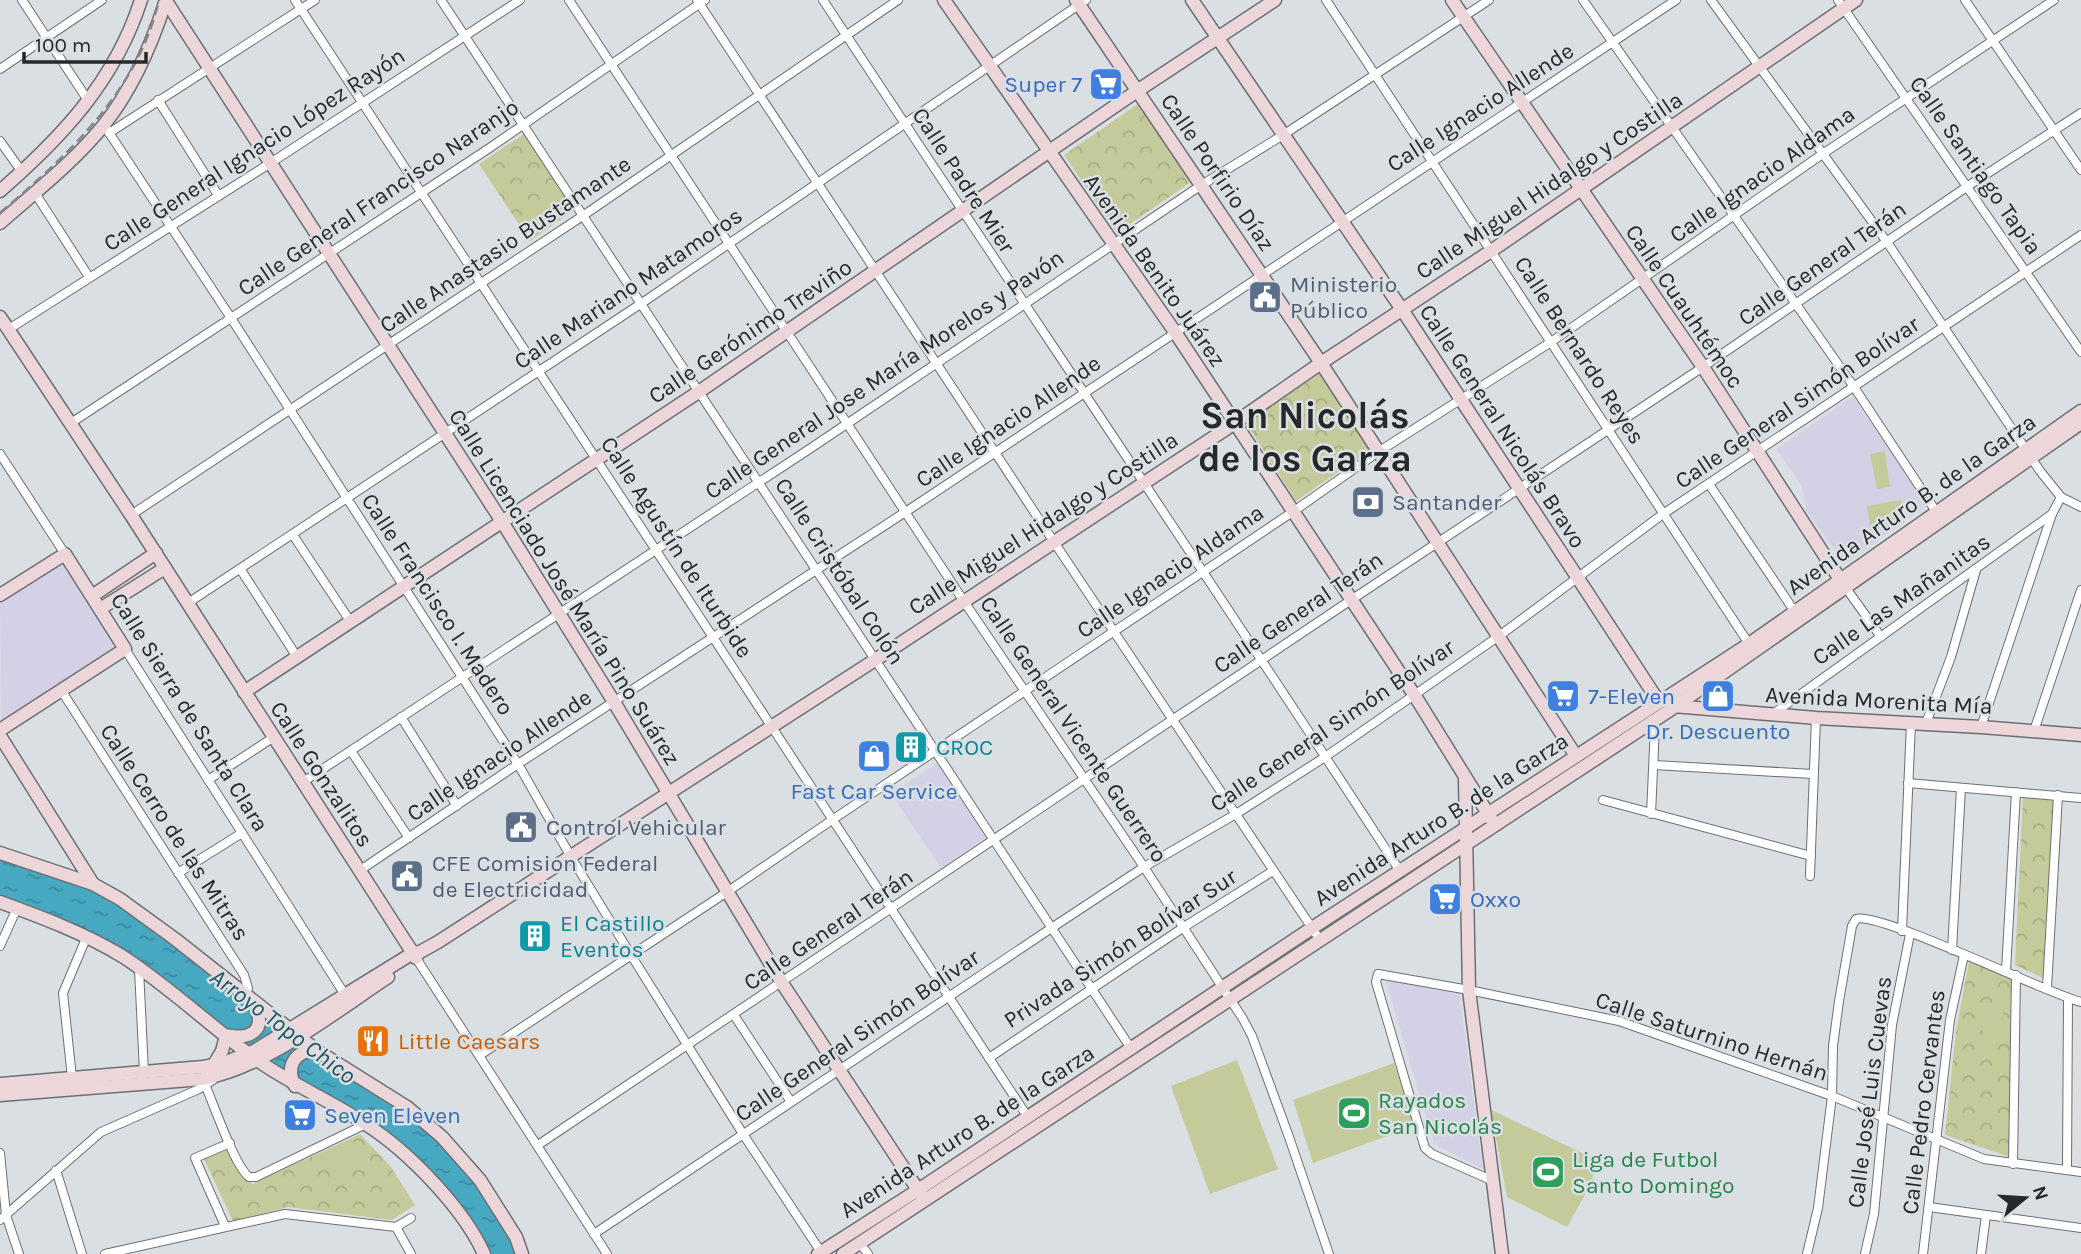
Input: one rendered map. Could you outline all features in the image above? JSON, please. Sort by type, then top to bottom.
[{"type":"street","points":[[22,0],[89,102]]},
{"type":"street","points":[[0,69],[102,0]]},
{"type":"street","points":[[0,191],[22,172],[89,102],[114,62],[141,0]]},
{"type":"street","name":"Calle Agustín de Iturbide","points":[[295,0],[1027,1116]]},
{"type":"street","points":[[0,223],[106,129],[158,100],[315,0]]},
{"type":"street","name":"Calle Cristóbal Colón","points":[[441,0],[1135,1053]]},
{"type":"street","name":"Calle General Ignacio López Rayón","points":[[9,329],[520,0]]},
{"type":"street","name":"Calle General Vicente Guerrero","points":[[569,0],[1024,691],[1227,993],[1252,1035],[1329,1254]]},
{"type":"street","name":"Calle Padre Mier","points":[[823,0],[1400,871]]},
{"type":"street","name":"Calle Anastasio Bustamante","points":[[131,515],[672,156],[898,0]]},
{"type":"street","name":"Avenida Benito Juárez","points":[[944,0],[1175,332],[1496,826]]},
{"type":"street","name":"Calle General Nicolás Bravo","points":[[1192,0],[1403,310],[1518,490],[1659,702]]},
{"type":"street","name":"Calle Gerónimo Treviño","points":[[244,692],[788,332],[1137,91],[1275,0]]},
{"type":"street","name":"Calle Bernardo Reyes","points":[[1326,0],[1751,648]]},
{"type":"street","name":"Calle Cuauhtémoc","points":[[1452,0],[1703,368],[1843,584],[1881,637]]},
{"type":"street","name":"Calle General Jose María Morelos y Pavón","points":[[303,782],[1200,186],[1489,0]]},
{"type":"street","points":[[1583,0],[1854,387],[1939,515]]},
{"type":"street","name":"Calle Ignacio Allende","points":[[359,871],[1676,0]]},
{"type":"street","points":[[1711,0],[1887,242],[2028,453],[2061,497],[2081,507]]},
{"type":"street","name":"Calle Miguel Hidalgo y Costilla","points":[[217,1070],[255,1056],[290,1035],[771,728],[1491,251],[1761,67],[1841,4],[1856,0]]},
{"type":"street","points":[[1965,0],[2081,170]]},
{"type":"street","name":"Calle Ignacio Aldama","points":[[480,1055],[1294,512],[1378,452],[1551,342],[1824,153],[2054,0]]},
{"type":"street","points":[[106,129],[139,67],[166,1]]},
{"type":"street","name":"Calle Licenciado José María Pino Suárez","points":[[166,1],[501,520],[614,702],[782,983],[921,1194]]},
{"type":"street","points":[[701,1],[876,272],[1320,940]]},
{"type":"street","name":"Calle General Francisco Naranjo","points":[[71,423],[328,255],[701,1]]},
{"type":"street","name":"Calle Mariano Matamoros","points":[[188,603],[642,303],[1080,2]]},
{"type":"street","name":"Calle Porfirio Díaz","points":[[1080,2],[1200,186],[1321,363],[1576,756]]},
{"type":"street","name":"Calle Santiago Tapia","points":[[1841,4],[2081,352]]},
{"type":"street","points":[[158,100],[218,195]]},
{"type":"street","name":"Calle General Terán","points":[[538,1145],[1351,600],[1703,368],[1968,186],[2081,113]]},
{"type":"street","name":"Calle Francisco I. Madero","points":[[106,129],[518,764],[571,857],[743,1134],[827,1251]]},
{"type":"street","points":[[0,141],[22,172]]},
{"type":"street","points":[[35,193],[89,277]]},
{"type":"street","name":"Calle General Simón Bolívar","points":[[594,1234],[1052,927],[1144,867],[1236,814],[1325,757],[1499,636],[1663,514],[2081,235]]},
{"type":"street","name":"Calle Gonzalitos","points":[[0,317],[156,553],[607,1254]]},
{"type":"street","name":"Avenida Arturo B. de la Garza","points":[[1227,993],[1312,928],[1576,756],[1651,715],[1675,706],[1751,648],[2028,453],[2081,411]]},
{"type":"street","name":"Avenida Arturo B. de la Garza","points":[[2028,453],[2081,423]]},
{"type":"street","name":"Calle Sierra de Santa Clara","points":[[0,454],[347,998]]},
{"type":"street","points":[[1709,484],[1798,616]]},
{"type":"street","points":[[1981,727],[2052,514],[2061,497]]},
{"type":"street","name":"Calle Las Mañanitas","points":[[1772,715],[2052,514]]},
{"type":"street","points":[[293,535],[350,621]]},
{"type":"street","points":[[92,596],[156,553]]},
{"type":"street","points":[[0,595],[65,554]]},
{"type":"street","points":[[100,609],[165,568]]},
{"type":"street","points":[[241,570],[297,657]]},
{"type":"street","points":[[1927,723],[1951,657],[1976,570]]},
{"type":"street","points":[[2034,731],[2081,590]]},
{"type":"street","name":"Avenida Arturo B. de la Garza","points":[[827,1251],[921,1194],[1227,993],[1320,940],[1496,826],[1651,715],[1659,702],[1751,648]]},
{"type":"street","points":[[0,730],[125,649]]},
{"type":"street","name":"Calle Cerro de las Mitras","points":[[61,690],[244,975],[253,1003]]},
{"type":"street","name":"Avenida Morenita Mía","points":[[1659,702],[1675,706],[1816,719],[1927,723],[2081,735]]},
{"type":"street","points":[[1651,715],[1654,765],[1651,814]]},
{"type":"street","points":[[401,717],[457,806]]},
{"type":"street","points":[[1810,876],[1816,719]]},
{"type":"street","name":"Calle José Luis Cuevas","points":[[1865,1254],[1874,1214],[1892,1025],[1906,933],[1911,723]]},
{"type":"street","points":[[0,736],[93,884]]},
{"type":"street","points":[[208,780],[274,737]]},
{"type":"street","points":[[351,751],[409,838]]},
{"type":"street","points":[[1654,765],[1813,774]]},
{"type":"street","points":[[1465,779],[1469,990],[1502,1251],[1514,1254]]},
{"type":"street","points":[[1908,783],[2081,798]]},
{"type":"street","points":[[1952,950],[1961,788]]},
{"type":"street","points":[[2006,971],[2016,792]]},
{"type":"street","points":[[2047,989],[2058,795]]},
{"type":"street","points":[[1603,800],[1811,856]]},
{"type":"street","points":[[178,873],[242,833]]},
{"type":"street","points":[[0,853],[93,884],[120,899],[176,939],[290,1035],[407,1107],[426,1122],[480,1180],[527,1254]]},
{"type":"street","name":"Privada Simón Bolívar Sur","points":[[989,1058],[1184,927],[1273,871]]},
{"type":"street","points":[[0,902],[87,936],[139,969],[294,1083],[366,1124],[418,1166],[471,1230],[484,1254]]},
{"type":"street","points":[[0,946],[17,908]]},
{"type":"street","points":[[1807,1254],[1817,1216],[1832,1096],[1833,1046],[1839,1001],[1852,926],[1856,919],[1865,918],[1906,933],[2081,1002]]},
{"type":"street","points":[[72,1078],[63,993],[87,936]]},
{"type":"street","name":"Calle Pedro Cervantes","points":[[1923,1254],[1950,1020],[1964,955]]},
{"type":"street","points":[[139,969],[144,1072]]},
{"type":"street","name":"Calle Saturnino Hernán","points":[[1491,1180],[1425,1149],[1376,978],[1378,974],[1619,1021],[1832,1096],[1984,1159],[2081,1172]]},
{"type":"street","points":[[2013,1164],[2016,975]]},
{"type":"street","points":[[2067,1170],[2068,998]]},
{"type":"street","points":[[228,1036],[246,1037],[253,1034],[259,1024],[253,1003]]},
{"type":"street","points":[[734,1015],[792,1102]]},
{"type":"street","points":[[3,1217],[92,1139],[112,1126],[204,1082],[217,1070],[228,1036]]},
{"type":"street","points":[[294,1083],[292,1061],[299,1054],[312,1050]]},
{"type":"street","name":"Avenida Arturo B. de la Garza","points":[[843,1254],[1027,1116],[1135,1053]]},
{"type":"street","points":[[0,1083],[144,1072],[217,1070]]},
{"type":"street","points":[[0,1095],[204,1082]]},
{"type":"street","points":[[204,1082],[244,1173],[249,1177],[256,1177],[366,1124]]},
{"type":"street","points":[[225,1226],[195,1158],[230,1143]]},
{"type":"street","points":[[0,1153],[3,1217],[19,1254]]},
{"type":"street","points":[[55,1170],[82,1254]]},
{"type":"street","points":[[1929,1207],[2081,1228]]},
{"type":"street","points":[[105,1254],[143,1250],[225,1226],[289,1214],[396,1227],[411,1217]]},
{"type":"street","points":[[1981,1254],[1986,1215]]},
{"type":"street","points":[[396,1227],[411,1254]]},
{"type":"street","points":[[471,1230],[477,1254]]},
{"type":"street","points":[[516,1237],[522,1254]]},
{"type":"street","points":[[859,1242],[868,1254]]},
{"type":"shaded area","points":[[1853,397],[1928,505],[1845,564],[1806,510],[1802,486],[1776,449]]},
{"type":"shaded area","points":[[63,563],[117,650],[1,725],[0,603]]},
{"type":"shaded area","points":[[937,763],[986,837],[941,868],[891,794]]},
{"type":"shaded area","points":[[1385,978],[1459,991],[1483,1169],[1434,1144]]},
{"type":"green space","points":[[1138,104],[1191,182],[1117,233],[1064,155]]},
{"type":"green space","points":[[524,134],[574,210],[530,241],[479,164]]},
{"type":"green space","points":[[1322,372],[1373,448],[1296,501],[1246,423]]},
{"type":"green space","points":[[1885,451],[1890,487],[1877,489],[1870,454]]},
{"type":"green space","points":[[1901,500],[1904,522],[1870,530],[1867,506]]},
{"type":"green space","points":[[2023,795],[2056,798],[2045,979],[2015,965]]},
{"type":"green space","points":[[1969,961],[2011,976],[2010,1157],[1945,1135],[1956,1031]]},
{"type":"green space","points":[[2003,1005],[2004,1044],[1983,1046],[1981,1006]]},
{"type":"green space","points":[[1237,1060],[1278,1169],[1210,1194],[1171,1086]]},
{"type":"green space","name":"Rayados San Nicolás","points":[[1394,1063],[1415,1126],[1313,1163],[1293,1100]]},
{"type":"green space","name":"Liga de Futbol Santo Domingo","points":[[1491,1110],[1597,1160],[1591,1184],[1567,1227],[1507,1197]]},
{"type":"green space","points":[[360,1134],[391,1167],[415,1205],[392,1220],[288,1207],[233,1221],[204,1159],[229,1149],[245,1180],[253,1184]]},
{"type":"green space","points":[[359,1140],[366,1155],[334,1169],[327,1154]]},
{"type":"water","name":"Arroyo Topo Chico","points":[[0,853],[93,884],[247,996],[407,1107],[457,1153],[521,1254],[484,1254],[410,1158],[295,1086],[139,969],[0,902]]},
{"type":"railway","points":[[0,213],[51,168],[97,119],[135,64],[149,33],[159,0]]},
{"type":"place","name":"Super 7","points":[[1106,84]]},
{"type":"place","name":"Ministerio Público","points":[[1265,297]]},
{"type":"place","name":"Santander","points":[[1368,502]]},
{"type":"place","name":"7-Eleven","points":[[1563,696]]},
{"type":"place","name":"Dr. Descuento","points":[[1718,696]]},
{"type":"place","name":"CROC","points":[[911,747]]},
{"type":"place","name":"Fast Car Service","points":[[874,756]]},
{"type":"place","name":"Control Vehicular","points":[[521,827]]},
{"type":"place","name":"CFE Comision Federal de Electricidad","points":[[407,876]]},
{"type":"place","name":"Oxxo","points":[[1445,899]]},
{"type":"place","name":"El Castillo Eventos","points":[[535,936]]},
{"type":"place","name":"Little Caesars","points":[[373,1041]]},
{"type":"place","name":"Rayados San Nicolás","points":[[1354,1113]]},
{"type":"place","name":"Seven Eleven","points":[[300,1115]]},
{"type":"place","name":"Liga de Futbol Santo Domingo","points":[[1548,1172]]},
{"type":"district","name":"San Nicolás de los Garza","points":[[1305,436]]}]
